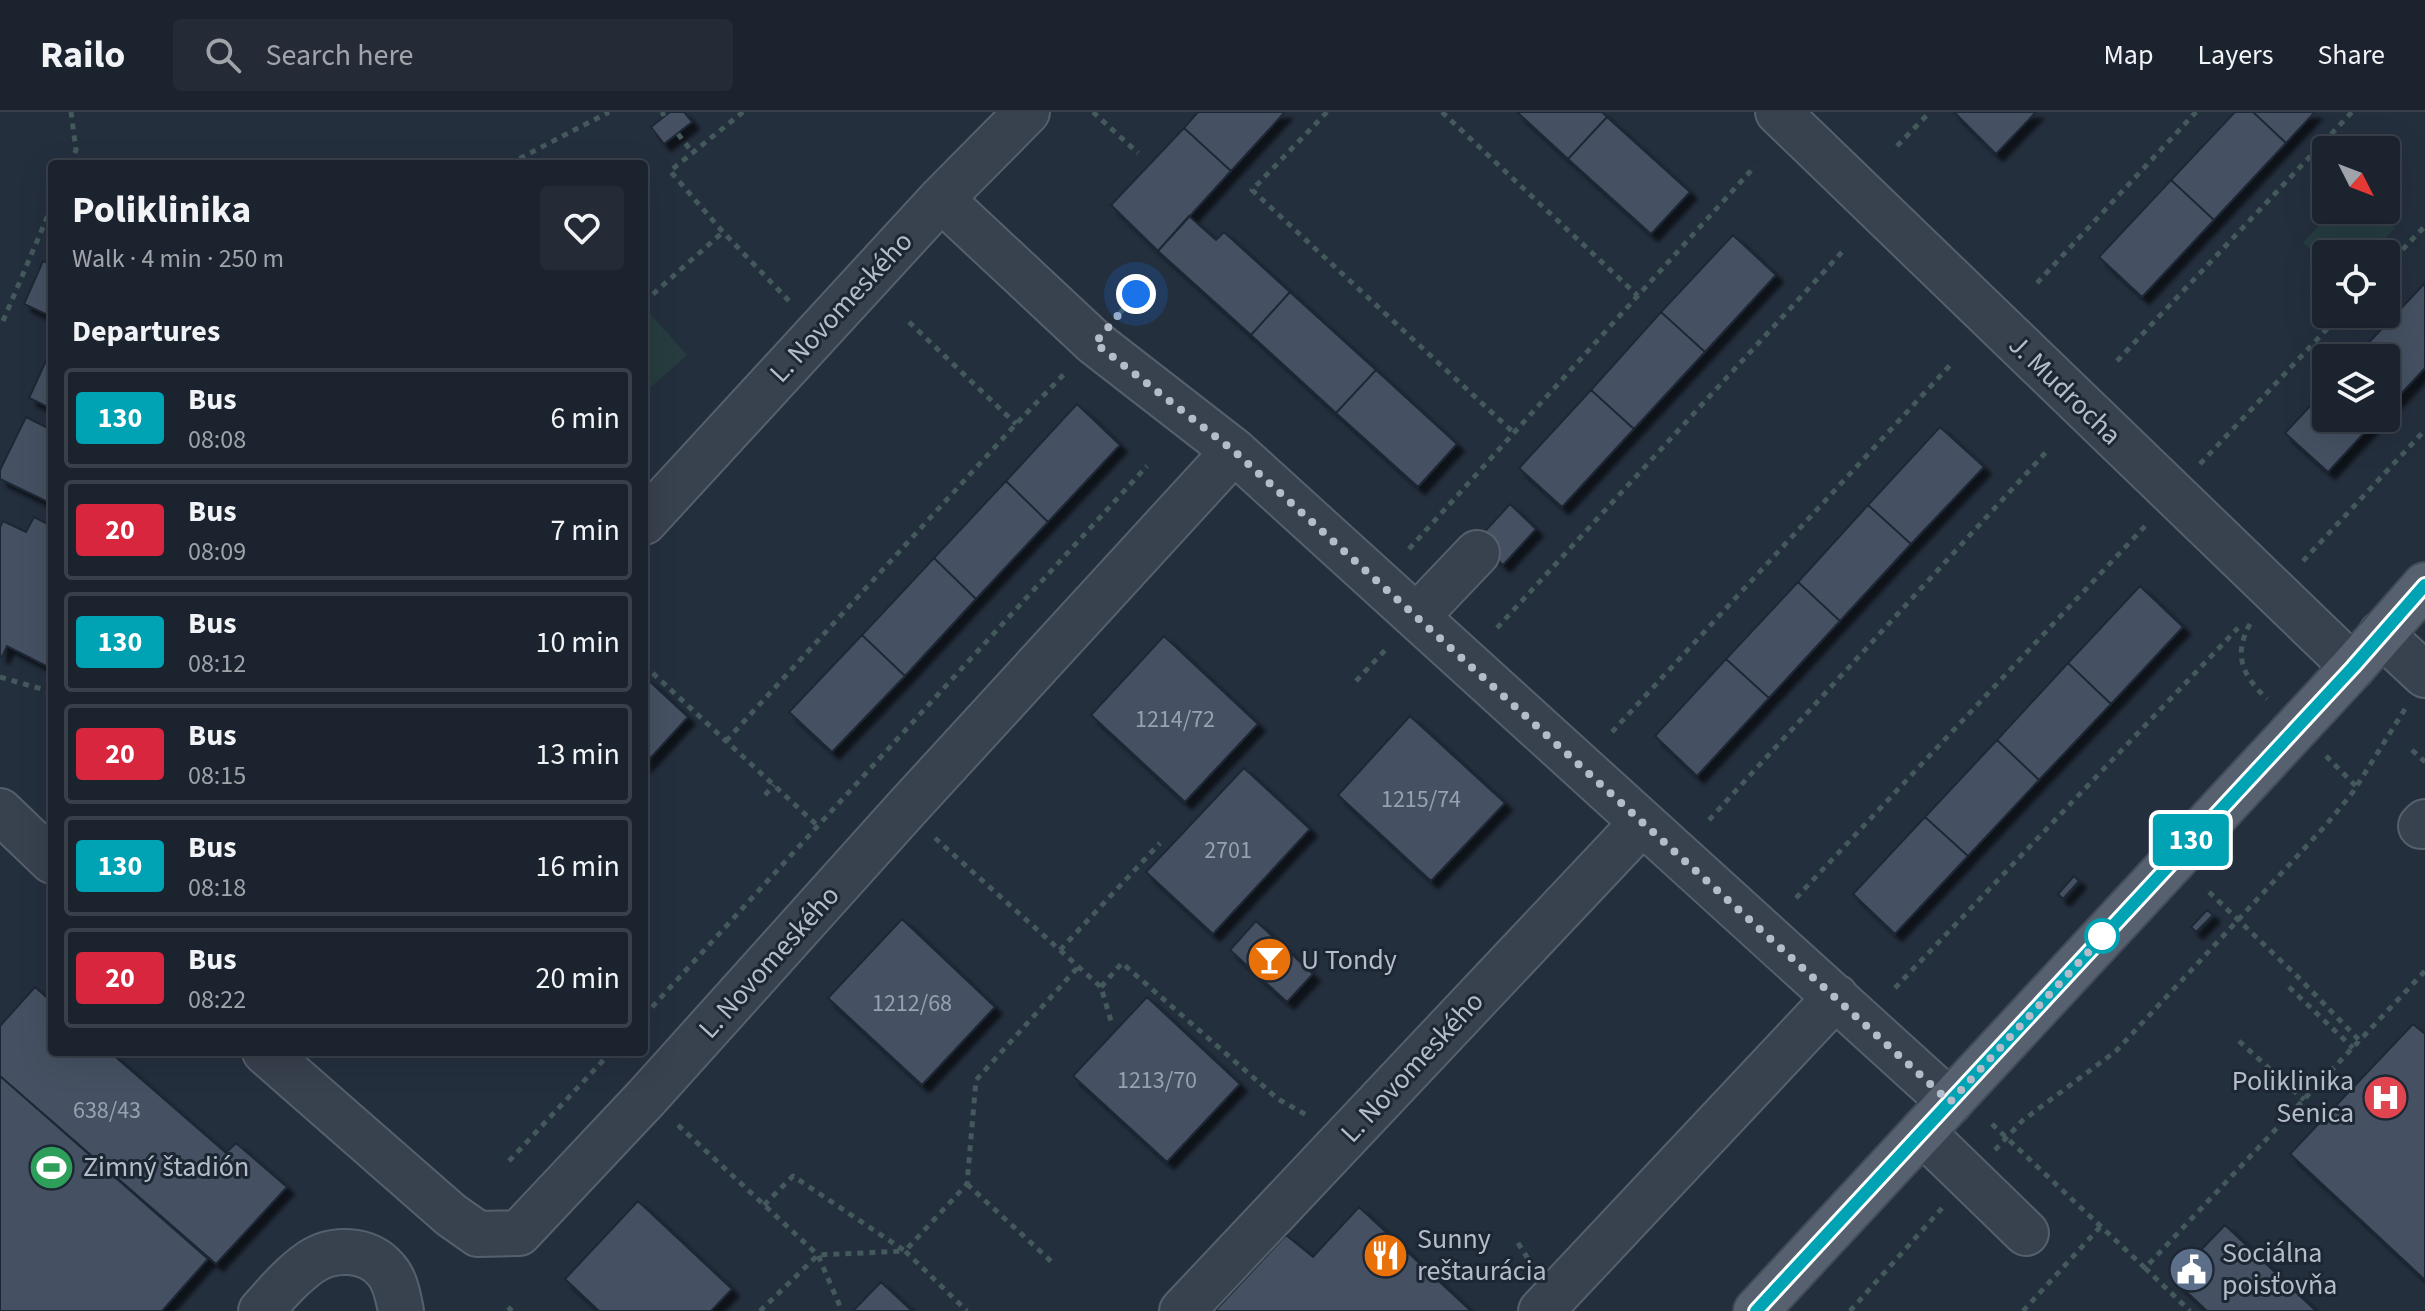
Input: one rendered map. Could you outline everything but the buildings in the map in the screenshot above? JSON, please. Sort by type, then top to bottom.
[{"type":"main road","points":[[1756,1311],[2353,667],[2425,585]]},
{"type":"street","name":"L. Novomeského","points":[[648,518],[941,199],[1027,112]]},
{"type":"street","name":"J. Mudrocha","points":[[1782,113],[2353,667]]},
{"type":"street","points":[[941,199],[1095,343],[1234,451],[1836,997],[1936,1117],[1969,1177],[2026,1233]]},
{"type":"street","name":"L. Novomeského","points":[[270,1056],[451,1215],[478,1234],[519,1233],[647,1097],[1234,451]]},
{"type":"street","points":[[1417,616],[1477,553]]},
{"type":"street","points":[[2381,634],[2418,687]]},
{"type":"street","points":[[0,811],[48,857]]},
{"type":"street","name":"L. Novomeského","points":[[1182,1311],[1642,823]]},
{"type":"street","points":[[1541,1311],[1836,997]]},
{"type":"street","points":[[261,1311],[291,1278],[313,1260],[337,1252],[355,1251],[385,1268],[393,1281],[401,1311]]},
{"type":"path","points":[[71,112],[76,150],[72,160]]},
{"type":"path","points":[[517,160],[609,112]]},
{"type":"path","points":[[743,112],[670,171],[723,232],[819,331]]},
{"type":"path","points":[[1093,112],[1138,153]]},
{"type":"path","points":[[1327,112],[1252,190],[1514,433]]},
{"type":"path","points":[[1442,112],[1638,296]]},
{"type":"path","points":[[1897,146],[1930,112]]},
{"type":"path","points":[[2037,283],[2196,112]]},
{"type":"path","points":[[2117,361],[2352,112]]},
{"type":"path","points":[[678,134],[693,153]]},
{"type":"path","points":[[1409,549],[1755,166]]},
{"type":"path","points":[[3,321],[48,215]]},
{"type":"path","points":[[2400,252],[2425,226]]},
{"type":"path","points":[[648,298],[723,232]]},
{"type":"path","points":[[1497,628],[1842,252]]},
{"type":"path","points":[[726,741],[1016,424],[1095,343],[1136,294]]},
{"type":"path","points":[[909,322],[1016,424]]},
{"type":"path","points":[[2209,453],[2328,328]]},
{"type":"path","points":[[1612,732],[1953,362]]},
{"type":"path","points":[[2310,552],[2425,430]]},
{"type":"path","points":[[1709,820],[2047,451]]},
{"type":"path","points":[[648,1012],[1147,466]]},
{"type":"path","points":[[1796,898],[2136,536]]},
{"type":"path","points":[[1895,988],[2238,628]]},
{"type":"path","points":[[648,669],[820,827]]},
{"type":"path","points":[[0,677],[48,691]]},
{"type":"path","points":[[1850,1311],[2022,1121],[2116,1051],[2326,825],[2356,786],[2418,687]]},
{"type":"path","points":[[2412,750],[2425,762]]},
{"type":"path","points":[[2324,754],[2356,786]]},
{"type":"path","points":[[765,795],[774,785]]},
{"type":"path","points":[[905,810],[1101,987],[1111,1021]]},
{"type":"path","points":[[1060,950],[1160,843]]},
{"type":"path","points":[[2209,892],[2360,1041]]},
{"type":"path","points":[[1101,987],[1122,963],[1278,1099],[1345,1138]]},
{"type":"path","points":[[760,1311],[818,1255],[905,1251],[967,1184],[976,1080],[1079,966]]},
{"type":"path","points":[[2145,1268],[2425,971]]},
{"type":"path","points":[[2289,987],[2353,1048]]},
{"type":"path","points":[[2239,1041],[2304,1100]]},
{"type":"path","points":[[509,1161],[607,1056]]},
{"type":"path","points":[[647,1097],[818,1255],[842,1311]]},
{"type":"path","points":[[1992,1124],[2190,1311]]},
{"type":"path","points":[[764,1205],[793,1176],[905,1251],[967,1311]]},
{"type":"path","points":[[967,1184],[1053,1263]]},
{"type":"path","points":[[2023,1311],[2101,1226]]},
{"type":"green space","points":[[2320,224],[2391,224],[2395,228],[2384,240],[2312,240],[2312,251],[2303,243]]},
{"type":"green space","points":[[648,311],[687,355],[648,389]]},
{"type":"bus line","name":"130","points":[[1756,1311],[2353,667],[2425,585]]},
{"type":"place","name":"U Tondy","points":[[1270,960]]},
{"type":"place","name":"Poliklinika Senica","points":[[2385,1097]]},
{"type":"place","name":"Zimný štadión","points":[[52,1167]]},
{"type":"place","name":"Sunny reštaurácia","points":[[1386,1255]]},
{"type":"place","name":"Sociálna poisťovňa","points":[[2191,1269]]},
{"type":"route","points":[[1136,294],[1095,343],[1234,451],[1950,1102],[2108,931],[2102,936]]}]
